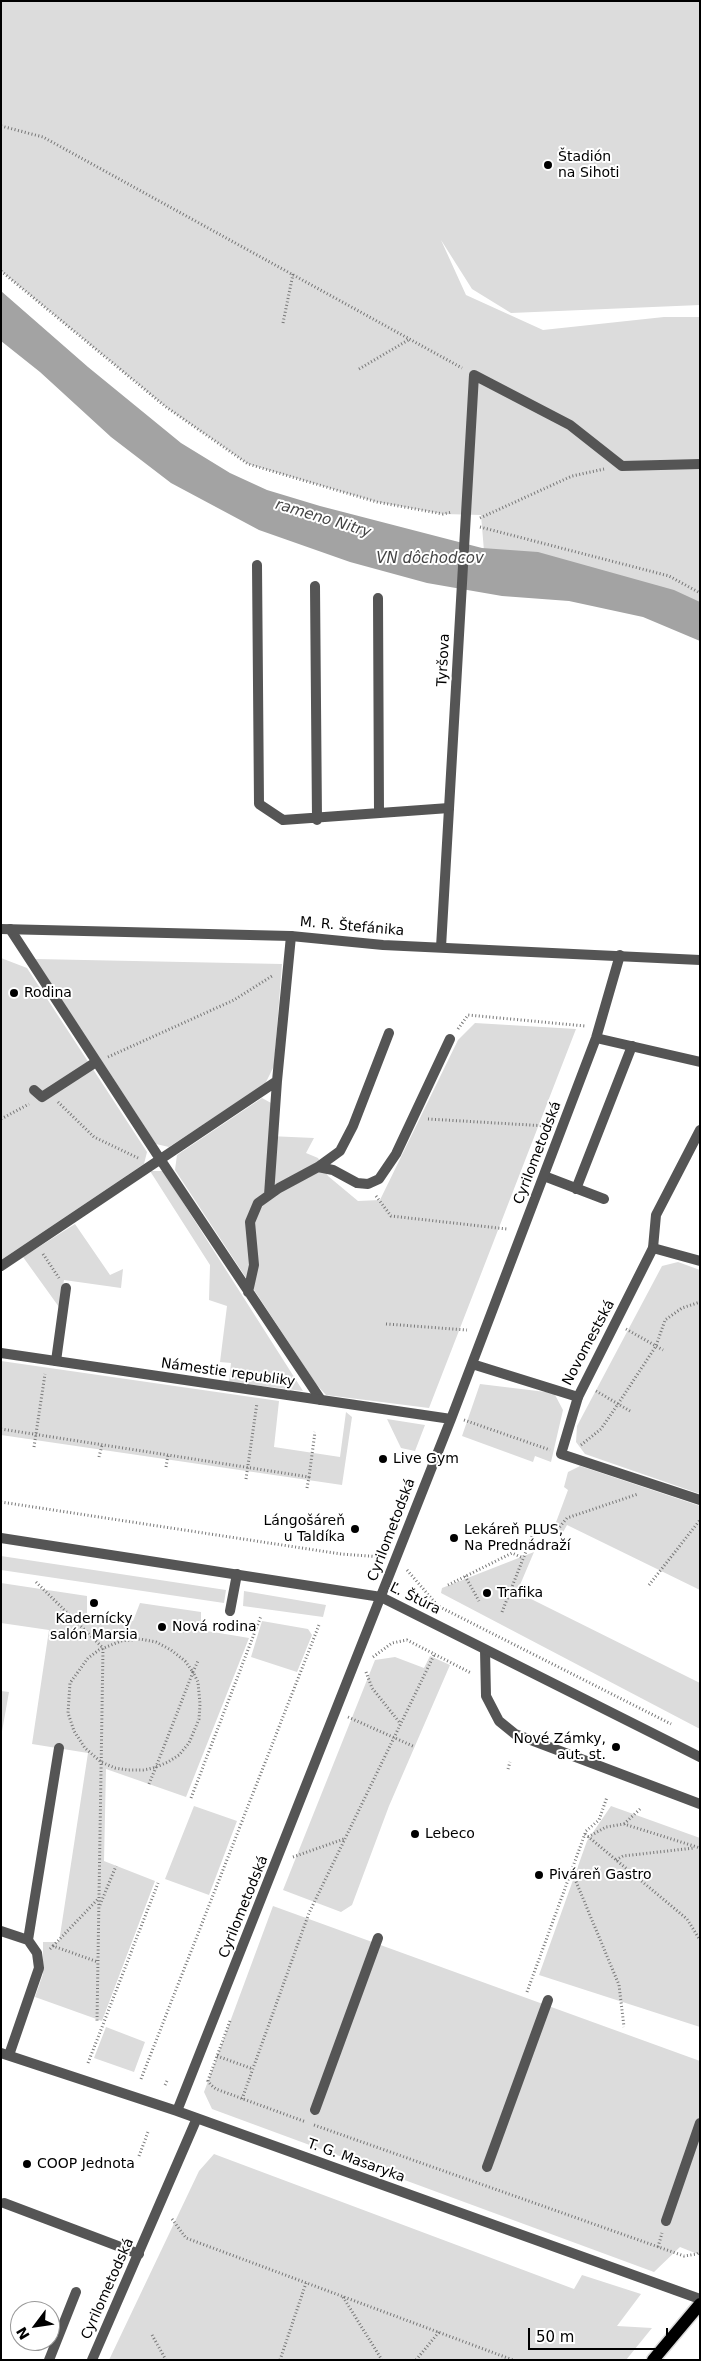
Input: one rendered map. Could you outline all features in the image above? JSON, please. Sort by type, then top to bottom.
[{"type":"main road","points":[[653,2360],[700,2304]]},
{"type":"street","name":"Tyršova","points":[[441,948],[474,375]]},
{"type":"street","points":[[474,375],[570,425],[622,466],[700,464]]},
{"type":"street","points":[[258,565],[259,804],[284,820],[317,820],[449,808]]},
{"type":"street","points":[[316,586],[317,820]]},
{"type":"street","points":[[378,598],[379,813]]},
{"type":"street","points":[[6,929],[96,1062],[156,1162],[248,1292],[321,1400]]},
{"type":"street","name":"M. R. Štefánika","points":[[6,929],[291,936],[441,948],[700,960]]},
{"type":"street","points":[[269,1195],[277,1081],[291,936]]},
{"type":"street","name":"Cyrilometodská","points":[[177,2111],[451,1419],[596,1038],[620,955]]},
{"type":"street","points":[[248,1292],[254,1265],[250,1222],[258,1203],[318,1167],[340,1151],[353,1126],[389,1032]]},
{"type":"street","points":[[596,1038],[700,1062]]},
{"type":"street","points":[[318,1167],[333,1170],[357,1183],[368,1184],[379,1180],[396,1154],[450,1039]]},
{"type":"street","points":[[576,1189],[632,1046]]},
{"type":"street","points":[[42,1093],[96,1062]]},
{"type":"street","points":[[1,1266],[277,1081]]},
{"type":"street","points":[[700,1130],[656,1215],[653,1248],[700,1261]]},
{"type":"street","points":[[544,1176],[604,1199]]},
{"type":"street","name":"Novomestská","points":[[472,1364],[578,1397],[653,1248]]},
{"type":"street","points":[[52,1361],[66,1288]]},
{"type":"street","name":"Námestie republiky","points":[[1,1353],[451,1419]]},
{"type":"street","points":[[578,1397],[561,1454],[700,1500]]},
{"type":"street","name":"Ľ. Štúra","points":[[1,1538],[381,1597],[700,1757]]},
{"type":"street","points":[[230,1611],[237,1574]]},
{"type":"street","points":[[485,1650],[486,1696],[499,1721],[515,1734],[700,1804]]},
{"type":"street","points":[[28,1940],[59,1748]]},
{"type":"street","points":[[1,1931],[28,1940],[37,1953],[39,1968],[5,2054]]},
{"type":"street","points":[[315,2110],[378,1938]]},
{"type":"street","points":[[487,2167],[548,2000]]},
{"type":"street","name":"T. G. Masaryka","points":[[5,2054],[197,2118],[700,2300]]},
{"type":"street","name":"Cyrilometodská","points":[[92,2360],[197,2118]]},
{"type":"street","points":[[666,2221],[700,2123]]},
{"type":"street","points":[[4,2203],[139,2254]]},
{"type":"street","points":[[49,2360],[76,2292]]},
{"type":"path","points":[[1,126],[43,137],[474,375]]},
{"type":"path","points":[[1,271],[166,407],[248,464],[377,502],[443,514],[467,508]]},
{"type":"path","points":[[283,323],[293,274]]},
{"type":"path","points":[[359,369],[410,339]]},
{"type":"path","points":[[466,528],[572,476],[622,466]]},
{"type":"path","points":[[466,528],[669,576],[700,594]]},
{"type":"path","points":[[96,1062],[234,1000],[288,967]]},
{"type":"path","points":[[450,1039],[468,1016],[586,1026]]},
{"type":"path","points":[[1,1119],[42,1093],[94,1137],[156,1162]]},
{"type":"path","points":[[413,1118],[547,1126]]},
{"type":"path","points":[[368,1184],[391,1216],[507,1229]]},
{"type":"path","points":[[36,1243],[66,1288]]},
{"type":"path","points":[[463,1419],[561,1454],[582,1445],[601,1429],[618,1404],[656,1346],[665,1320],[682,1308],[700,1302]]},
{"type":"path","points":[[615,1323],[663,1350]]},
{"type":"path","points":[[386,1324],[467,1330]]},
{"type":"path","points":[[34,1447],[52,1361]]},
{"type":"path","points":[[585,1384],[630,1411]]},
{"type":"path","points":[[246,1479],[259,1391]]},
{"type":"path","points":[[1,1429],[309,1477]]},
{"type":"path","points":[[307,1488],[315,1432]]},
{"type":"path","points":[[99,1457],[102,1445]]},
{"type":"path","points":[[166,1467],[168,1455]]},
{"type":"path","points":[[547,1532],[558,1529],[567,1518],[663,1487]]},
{"type":"path","points":[[650,1585],[700,1520]]},
{"type":"path","points":[[502,1612],[536,1526]]},
{"type":"path","points":[[448,1585],[512,1554],[523,1558]]},
{"type":"path","points":[[466,1576],[479,1601]]},
{"type":"path","points":[[36,1582],[103,1648],[97,2021]]},
{"type":"path","points":[[191,1798],[261,1616]]},
{"type":"path","points":[[141,2079],[318,1625]]},
{"type":"path","points":[[148,1640],[180,1655],[194,1672],[198,1682],[200,1704],[195,1730],[189,1743],[180,1755],[156,1766],[128,1770],[101,1762],[78,1739],[71,1723],[68,1704],[70,1683],[88,1658],[103,1648],[121,1641],[148,1640]]},
{"type":"path","points":[[369,1662],[381,1650],[399,1640],[407,1640],[455,1663]]},
{"type":"path","points":[[242,2099],[309,1913],[435,1653]]},
{"type":"path","points":[[149,1784],[198,1662]]},
{"type":"path","points":[[364,1678],[366,1670],[372,1688],[400,1723]]},
{"type":"path","points":[[345,1726],[351,1709]]},
{"type":"path","points":[[348,1717],[415,1747]]},
{"type":"path","points":[[508,1769],[510,1762]]},
{"type":"path","points":[[527,1992],[572,1871],[587,1835],[599,1820],[607,1797]]},
{"type":"path","points":[[624,1824],[640,1809]]},
{"type":"path","points":[[587,1835],[606,1827],[624,1824],[700,1848]]},
{"type":"path","points":[[587,1835],[687,1919],[700,1940]]},
{"type":"path","points":[[294,1849],[290,1858],[344,1839]]},
{"type":"path","points":[[616,1860],[623,1856],[700,1848]]},
{"type":"path","points":[[99,1908],[116,1866]]},
{"type":"path","points":[[572,1871],[619,1984],[624,2027]]},
{"type":"path","points":[[88,2063],[158,1883]]},
{"type":"path","points":[[38,1960],[99,1898]]},
{"type":"path","points":[[53,1946],[98,1962]]},
{"type":"path","points":[[217,2056],[253,2069]]},
{"type":"path","points":[[210,2075],[208,2081],[216,2089],[242,2099],[684,2256],[700,2252]]},
{"type":"path","points":[[206,2086],[211,2085]]},
{"type":"path","points":[[139,2156],[148,2132]]},
{"type":"path","points":[[172,2219],[186,2238],[513,2360]]},
{"type":"path","points":[[280,2360],[306,2283]]},
{"type":"path","points":[[343,2297],[382,2360]]},
{"type":"path","points":[[416,2360],[439,2332]]},
{"type":"path","points":[[152,2336],[166,2360]]},
{"type":"shaded area","points":[[1,1],[700,1],[700,305],[511,313],[472,289],[441,240],[466,295],[543,330],[664,317],[700,317],[700,624],[486,575],[481,515],[443,514],[377,502],[248,464],[166,407],[1,271]]},
{"type":"shaded area","points":[[1,958],[27,968],[147,1152],[144,1164],[1,1260]]},
{"type":"shaded area","points":[[35,959],[282,964],[274,1066],[265,1084],[169,1147],[156,1144]]},
{"type":"shaded area","points":[[475,1023],[576,1029],[429,1408],[326,1395],[316,1384],[175,1170],[177,1155],[262,1098],[271,1103],[269,1136],[314,1138],[306,1153],[318,1158],[328,1176],[358,1201],[380,1200],[458,1040]]},
{"type":"shaded area","points":[[150,1171],[163,1171],[303,1391],[229,1382],[231,1363],[220,1362],[227,1306],[209,1300],[210,1265]]},
{"type":"shaded area","points":[[75,1224],[110,1275],[123,1269],[121,1288],[64,1280],[59,1307],[23,1257]]},
{"type":"shaded area","points":[[678,1262],[700,1270],[700,1494],[585,1454],[576,1442],[577,1426],[662,1266]]},
{"type":"shaded area","points":[[1,1361],[279,1401],[274,1447],[340,1457],[346,1412],[352,1417],[342,1485],[1,1435]]},
{"type":"shaded area","points":[[480,1384],[554,1393],[563,1410],[551,1462],[535,1456],[533,1462],[462,1436]]},
{"type":"shaded area","points":[[387,1419],[425,1425],[415,1451],[401,1448]]},
{"type":"shaded area","points":[[580,1466],[700,1506],[700,1590],[567,1525],[561,1536],[552,1533],[568,1490],[564,1487],[568,1472]]},
{"type":"shaded area","points":[[534,1552],[517,1592],[700,1683],[700,1729],[441,1593],[442,1588]]},
{"type":"shaded area","points":[[1,1556],[226,1590],[224,1603],[1,1570]]},
{"type":"shaded area","points":[[1,1583],[87,1596],[87,1615],[133,1621],[140,1603],[201,1612],[201,1630],[249,1638],[186,1797],[106,1769],[104,1861],[155,1881],[102,2021],[35,1997],[43,1974],[43,1942],[59,1942],[88,1753],[32,1744],[49,1630],[1,1623]]},
{"type":"shaded area","points":[[244,1591],[326,1605],[323,1617],[243,1606]]},
{"type":"shaded area","points":[[262,1621],[308,1629],[312,1635],[297,1672],[251,1657]]},
{"type":"shaded area","points":[[430,1656],[450,1665],[389,1806],[352,1905],[341,1912],[283,1890],[375,1660],[395,1657],[424,1668]]},
{"type":"shaded area","points":[[1,1691],[9,1692],[1,1737]]},
{"type":"shaded area","points":[[194,1806],[237,1821],[209,1895],[165,1879]]},
{"type":"shaded area","points":[[611,1806],[700,1838],[700,2027],[539,1975],[587,1841]]},
{"type":"shaded area","points":[[273,1906],[700,2061],[700,2255],[680,2247],[654,2272],[212,2109],[204,2092]]},
{"type":"shaded area","points":[[106,2027],[145,2042],[134,2072],[94,2058]]},
{"type":"shaded area","points":[[214,2154],[574,2289],[582,2275],[641,2294],[617,2326],[652,2328],[626,2360],[109,2360],[199,2171]]},
{"type":"water","name":"VN dôchodcov","points":[[1,291],[88,367],[181,443],[230,473],[267,490],[320,506],[482,548],[538,552],[674,590],[700,602],[700,641],[643,617],[569,601],[502,596],[427,583],[350,562],[259,530],[171,483],[111,437],[40,372],[1,341]]},
{"type":"place","name":"Štadión na Sihoti","points":[[548,165]]},
{"type":"place","name":"Rodina","points":[[14,993]]},
{"type":"place","name":"Live Gym","points":[[383,1459]]},
{"type":"place","name":"Lángošáreň u Taldíka","points":[[355,1529]]},
{"type":"place","name":"Lekáreň PLUS, Na Prednádraží","points":[[454,1538]]},
{"type":"place","name":"Trafika","points":[[487,1593]]},
{"type":"place","name":"Kadernícky salón Marsia","points":[[94,1603]]},
{"type":"place","name":"Nová rodina","points":[[162,1627]]},
{"type":"place","name":"Nové Zámky, aut. st.","points":[[616,1747]]},
{"type":"place","name":"Lebeco","points":[[415,1834]]},
{"type":"place","name":"Piváreň Gastro","points":[[539,1875]]},
{"type":"place","name":"COOP Jednota","points":[[27,2164]]},
{"type":"water label","name":"rameno Nitry","points":[[323,519]]}]
